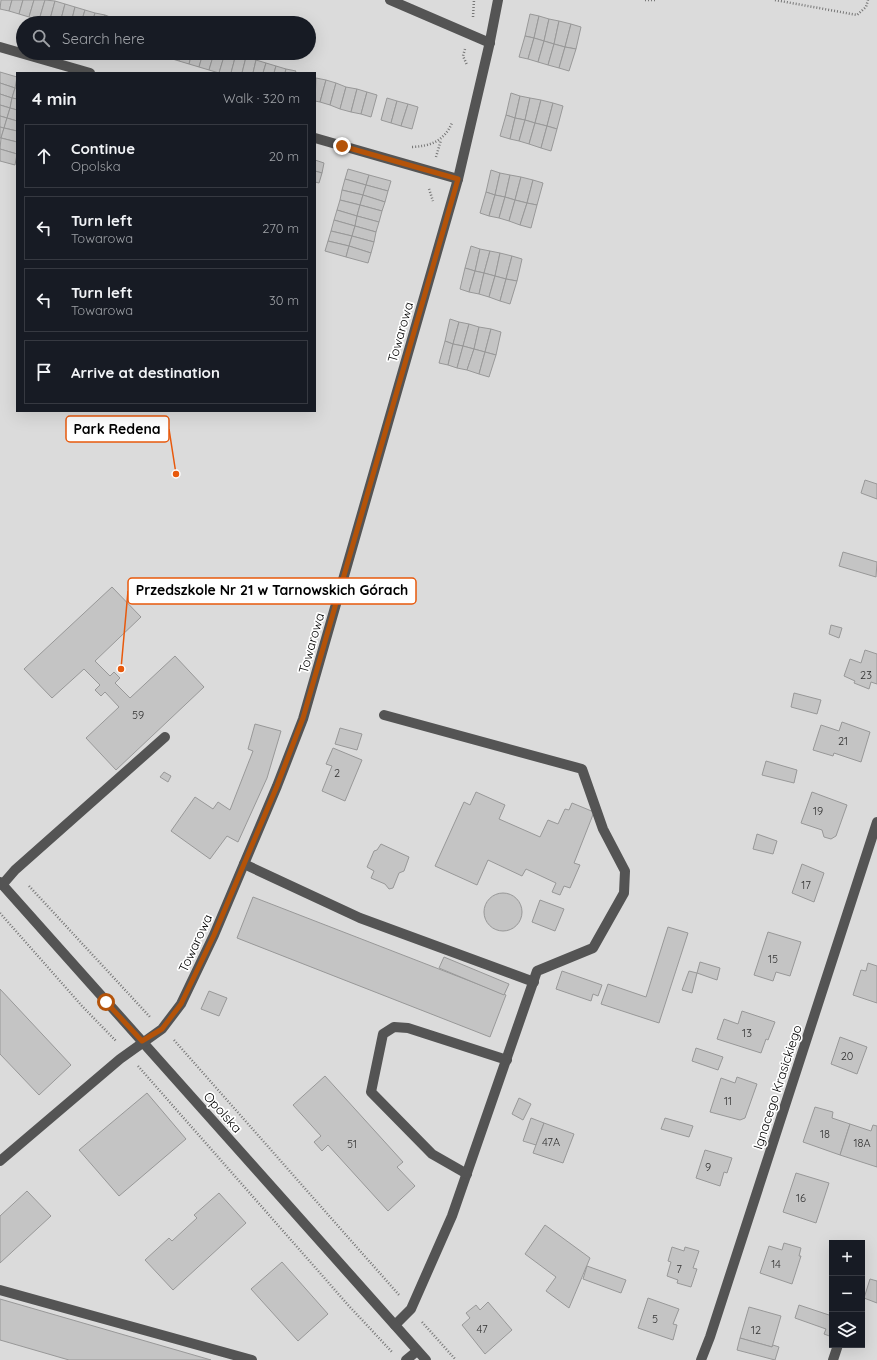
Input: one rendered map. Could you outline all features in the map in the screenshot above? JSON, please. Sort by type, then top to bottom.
[{"type":"street","points":[[390,0],[490,43]]},
{"type":"street","name":"Towarowa","points":[[0,1161],[142,1041],[165,1025],[181,1004],[214,935],[277,786],[303,718],[458,179],[490,43],[498,0]]},
{"type":"street","points":[[0,47],[16,52]]},
{"type":"street","points":[[45,60],[87,72]]},
{"type":"street","points":[[316,138],[458,179]]},
{"type":"street","points":[[384,715],[582,769],[602,829],[626,871],[624,894],[593,948],[538,971],[452,1216],[411,1308],[395,1326]]},
{"type":"street","points":[[1,884],[165,737]]},
{"type":"street","name":"Ignacego Krasickiego","points":[[701,1360],[710,1337],[877,822]]},
{"type":"street","points":[[244,864],[360,918],[534,982]]},
{"type":"street","name":"Opolska","points":[[1,884],[426,1360]]},
{"type":"street","points":[[467,1174],[432,1154],[371,1092],[383,1034],[394,1027],[408,1028],[507,1060]]},
{"type":"street","points":[[0,1290],[252,1360]]},
{"type":"street","points":[[834,1360],[837,1348]]},
{"type":"street","points":[[406,1360],[417,1351]]},
{"type":"path","points":[[467,66],[464,56],[474,13],[474,0]]},
{"type":"path","points":[[645,0],[656,0]]},
{"type":"path","points":[[775,0],[857,16],[866,7],[868,0]]},
{"type":"path","points":[[409,147],[441,140],[448,132],[454,119]]},
{"type":"path","points":[[15,870],[137,1006]]},
{"type":"path","points":[[0,913],[82,1006],[114,1039]]},
{"type":"path","points":[[182,1048],[456,1360]]},
{"type":"path","points":[[153,1082],[294,1244],[394,1355]]},
{"type":"shaded area","points":[[0,0],[877,0],[877,1360],[0,1360]]},
{"type":"building","points":[[1,0],[12,0],[9,11],[0,9]]},
{"type":"building","points":[[12,0],[23,0],[19,14],[9,11]]},
{"type":"building","points":[[23,0],[34,0],[29,16],[19,14]]},
{"type":"building","points":[[34,0],[45,0],[40,16],[29,16]]},
{"type":"building","points":[[45,0],[55,1],[51,16],[40,16]]},
{"type":"building","points":[[55,1],[65,4],[62,16],[51,16]]},
{"type":"building","points":[[65,4],[75,7],[73,16],[62,16]]},
{"type":"building","points":[[75,7],[85,10],[83,16],[73,16]]},
{"type":"building","points":[[85,10],[95,13],[94,16],[83,16]]},
{"type":"building","points":[[95,13],[105,15],[105,16],[94,16]]},
{"type":"building","points":[[530,14],[539,16],[534,38],[525,36]]},
{"type":"building","points":[[539,16],[549,19],[544,41],[534,38]]},
{"type":"building","points":[[549,19],[559,21],[554,44],[544,41]]},
{"type":"building","points":[[559,21],[571,24],[565,47],[554,44]]},
{"type":"building","points":[[571,24],[581,27],[576,49],[565,47]]},
{"type":"building","points":[[525,36],[534,38],[528,59],[519,57]]},
{"type":"building","points":[[534,38],[544,41],[538,62],[528,59]]},
{"type":"building","points":[[544,41],[554,44],[548,65],[538,62]]},
{"type":"building","points":[[554,44],[565,47],[559,68],[548,65]]},
{"type":"building","points":[[565,47],[576,49],[569,71],[559,68]]},
{"type":"building","points":[[179,60],[190,60],[189,64]]},
{"type":"building","points":[[190,60],[201,60],[199,67],[189,64]]},
{"type":"building","points":[[201,60],[212,60],[209,70],[199,67]]},
{"type":"building","points":[[212,60],[223,60],[219,72],[209,70]]},
{"type":"building","points":[[223,60],[234,60],[231,72],[219,72]]},
{"type":"building","points":[[234,60],[245,60],[242,72],[231,72]]},
{"type":"building","points":[[245,60],[256,60],[253,72],[242,72]]},
{"type":"building","points":[[256,60],[266,63],[263,72],[253,72]]},
{"type":"building","points":[[266,63],[276,66],[274,72],[263,72]]},
{"type":"building","points":[[276,66],[286,69],[285,72],[274,72]]},
{"type":"building","points":[[286,69],[296,71],[296,72],[285,72]]},
{"type":"building","points":[[0,72],[16,77],[15,88],[0,83]]},
{"type":"building","points":[[316,78],[326,80],[320,102],[316,101]]},
{"type":"building","points":[[326,80],[336,83],[330,105],[320,102]]},
{"type":"building","points":[[0,83],[15,88],[12,98],[0,94]]},
{"type":"building","points":[[336,83],[346,87],[340,109],[330,105]]},
{"type":"building","points":[[346,87],[357,89],[351,112],[340,109]]},
{"type":"building","points":[[15,88],[16,88],[16,99],[12,98]]},
{"type":"building","points":[[357,89],[367,92],[361,114],[351,112]]},
{"type":"building","points":[[367,92],[377,95],[371,117],[361,114]]},
{"type":"building","points":[[511,93],[520,96],[515,118],[506,115]]},
{"type":"building","points":[[0,94],[12,98],[10,108],[0,105]]},
{"type":"building","points":[[520,96],[530,98],[525,120],[515,118]]},
{"type":"building","points":[[12,98],[16,99],[16,110],[10,108]]},
{"type":"building","points":[[387,98],[397,101],[391,123],[381,120]]},
{"type":"building","points":[[530,98],[541,100],[535,123],[525,120]]},
{"type":"building","points":[[541,100],[553,103],[547,126],[535,123]]},
{"type":"building","points":[[397,101],[408,104],[401,126],[391,123]]},
{"type":"building","points":[[553,103],[563,106],[557,129],[547,126]]},
{"type":"building","points":[[408,104],[418,107],[412,129],[401,126]]},
{"type":"building","points":[[0,105],[10,108],[7,118],[0,116]]},
{"type":"building","points":[[10,108],[16,110],[16,121],[7,118]]},
{"type":"building","points":[[506,115],[515,118],[510,139],[500,136]]},
{"type":"building","points":[[0,116],[7,118],[4,128],[0,127]]},
{"type":"building","points":[[7,118],[16,121],[16,131],[4,128]]},
{"type":"building","points":[[515,118],[525,120],[519,141],[510,139]]},
{"type":"building","points":[[525,120],[535,123],[529,144],[519,141]]},
{"type":"building","points":[[535,123],[547,126],[541,148],[529,144]]},
{"type":"building","points":[[547,126],[557,129],[551,151],[541,148]]},
{"type":"building","points":[[0,127],[4,128],[1,138],[0,138]]},
{"type":"building","points":[[4,128],[16,131],[16,142],[1,138]]},
{"type":"building","points":[[1,138],[16,142],[16,154],[0,149]]},
{"type":"building","points":[[0,149],[16,154],[15,165],[0,161]]},
{"type":"building","points":[[316,160],[324,163],[322,173],[316,171]]},
{"type":"building","points":[[348,169],[369,175],[366,185],[345,179]]},
{"type":"building","points":[[491,170],[500,173],[495,195],[486,192]]},
{"type":"building","points":[[316,171],[322,173],[319,183],[316,182]]},
{"type":"building","points":[[500,173],[510,175],[505,197],[495,195]]},
{"type":"building","points":[[369,175],[391,181],[388,191],[366,185]]},
{"type":"building","points":[[510,175],[521,177],[515,200],[505,197]]},
{"type":"building","points":[[521,177],[533,180],[527,203],[515,200]]},
{"type":"building","points":[[345,179],[366,185],[363,195],[342,190]]},
{"type":"building","points":[[533,180],[543,183],[537,205],[527,203]]},
{"type":"building","points":[[366,185],[388,191],[385,202],[363,195]]},
{"type":"building","points":[[342,190],[363,195],[360,205],[340,200]]},
{"type":"building","points":[[486,192],[495,195],[489,216],[480,213]]},
{"type":"building","points":[[363,195],[385,202],[382,211],[360,205]]},
{"type":"building","points":[[495,195],[505,197],[499,218],[489,216]]},
{"type":"building","points":[[505,197],[515,200],[509,221],[499,218]]},
{"type":"building","points":[[340,200],[360,205],[357,216],[337,210]]},
{"type":"building","points":[[515,200],[527,203],[520,225],[509,221]]},
{"type":"building","points":[[527,203],[537,205],[531,228],[520,225]]},
{"type":"building","points":[[360,205],[382,211],[379,222],[357,216]]},
{"type":"building","points":[[337,210],[357,216],[355,226],[334,220]]},
{"type":"building","points":[[357,216],[379,222],[376,232],[355,226]]},
{"type":"building","points":[[334,220],[355,226],[352,236],[331,231]]},
{"type":"building","points":[[355,226],[376,232],[374,242],[352,236]]},
{"type":"building","points":[[331,231],[352,236],[349,246],[328,241]]},
{"type":"building","points":[[352,236],[374,242],[371,253],[349,246]]},
{"type":"building","points":[[328,241],[349,246],[346,257],[325,251]]},
{"type":"building","points":[[349,246],[371,253],[368,263],[346,257]]},
{"type":"building","points":[[471,246],[480,249],[475,271],[465,268]]},
{"type":"building","points":[[480,249],[490,251],[484,273],[475,271]]},
{"type":"building","points":[[490,251],[500,253],[495,276],[484,273]]},
{"type":"building","points":[[500,253],[512,256],[506,279],[495,276]]},
{"type":"building","points":[[512,256],[522,259],[517,281],[506,279]]},
{"type":"building","points":[[465,268],[475,271],[469,292],[460,289]]},
{"type":"building","points":[[475,271],[484,273],[479,294],[469,292]]},
{"type":"building","points":[[484,273],[495,276],[489,297],[479,294]]},
{"type":"building","points":[[495,276],[506,279],[500,301],[489,297]]},
{"type":"building","points":[[506,279],[517,281],[510,304],[500,301]]},
{"type":"building","points":[[450,319],[459,322],[453,344],[445,341]]},
{"type":"building","points":[[459,322],[469,324],[463,346],[453,344]]},
{"type":"building","points":[[469,324],[479,327],[474,349],[463,346]]},
{"type":"building","points":[[479,327],[491,329],[485,352],[474,349]]},
{"type":"building","points":[[491,329],[501,332],[496,355],[485,352]]},
{"type":"building","points":[[445,341],[453,344],[448,365],[439,363]]},
{"type":"building","points":[[453,344],[463,346],[457,368],[448,365]]},
{"type":"building","points":[[463,346],[474,349],[467,370],[457,368]]},
{"type":"building","points":[[474,349],[485,352],[479,374],[467,370]]},
{"type":"building","points":[[485,352],[496,355],[489,377],[479,374]]},
{"type":"building","points":[[865,480],[877,484],[877,499],[861,493]]},
{"type":"building","points":[[843,552],[877,562],[876,577],[839,566]]},
{"type":"building","points":[[112,587],[141,617],[95,661],[110,676],[114,672],[120,678],[115,683],[130,698],[175,656],[204,687],[116,770],[86,738],[119,707],[105,692],[101,696],[95,690],[100,685],[84,669],[52,698],[24,669]]},
{"type":"building","points":[[831,625],[842,628],[839,638],[829,634]]},
{"type":"building","points":[[865,650],[877,654],[877,684],[871,682],[869,689],[854,683],[855,681],[844,676],[850,659],[861,663]]},
{"type":"building","points":[[794,693],[821,700],[817,714],[791,707]]},
{"type":"building","points":[[842,722],[870,732],[861,762],[834,753],[833,756],[813,750],[821,725],[839,731]]},
{"type":"building","points":[[255,724],[281,731],[267,778],[238,842],[227,836],[210,859],[171,831],[195,797],[213,809],[218,802],[230,810],[253,751],[248,749]]},
{"type":"building","points":[[340,728],[362,734],[357,750],[335,744]]},
{"type":"building","points":[[333,748],[362,760],[345,801],[322,791],[332,766],[326,764]]},
{"type":"building","points":[[766,761],[797,770],[794,783],[762,775]]},
{"type":"building","points":[[164,772],[171,776],[168,782],[160,777]]},
{"type":"building","points":[[476,792],[505,805],[499,819],[540,837],[548,820],[558,824],[565,809],[569,810],[572,803],[594,812],[574,863],[580,865],[570,888],[564,886],[560,895],[552,892],[556,883],[526,869],[522,876],[488,860],[477,885],[435,866],[464,802],[470,805]]},
{"type":"building","points":[[812,792],[847,805],[836,836],[831,839],[824,837],[822,830],[801,823]]},
{"type":"building","points":[[757,834],[777,841],[773,854],[753,849]]},
{"type":"building","points":[[381,844],[409,857],[404,871],[399,873],[393,888],[389,889],[385,884],[371,878],[374,871],[367,867],[374,851],[377,850]]},
{"type":"building","points":[[802,864],[824,873],[814,902],[792,893]]},
{"type":"building","points":[[499,893],[507,893],[517,898],[521,905],[521,919],[517,926],[507,931],[499,931],[489,926],[487,923],[484,916],[484,908],[489,898],[492,896]]},
{"type":"building","points":[[253,897],[506,995],[490,1037],[237,938]]},
{"type":"building","points":[[540,900],[564,909],[555,931],[532,922]]},
{"type":"building","points":[[668,927],[688,933],[659,1023],[601,1004],[608,984],[646,997]]},
{"type":"building","points":[[768,932],[801,942],[790,976],[776,972],[773,981],[754,975]]},
{"type":"building","points":[[444,957],[509,984],[504,995],[439,968]]},
{"type":"building","points":[[700,962],[720,968],[717,980],[697,973]]},
{"type":"building","points":[[868,963],[877,966],[877,1003],[853,995],[861,970],[866,971]]},
{"type":"building","points":[[562,971],[602,985],[598,996],[593,994],[591,1001],[556,989]]},
{"type":"building","points":[[689,971],[697,973],[692,993],[682,990]]},
{"type":"building","points":[[0,989],[71,1065],[39,1095],[0,1054]]},
{"type":"building","points":[[209,991],[227,998],[219,1016],[201,1009]]},
{"type":"building","points":[[742,1011],[775,1022],[768,1040],[766,1039],[761,1053],[717,1039],[724,1019],[738,1024]]},
{"type":"building","points":[[840,1037],[867,1047],[857,1074],[831,1064]]},
{"type":"building","points":[[696,1048],[723,1057],[718,1070],[692,1061]]},
{"type":"building","points":[[325,1076],[403,1162],[397,1167],[415,1186],[388,1211],[328,1145],[322,1151],[314,1142],[321,1136],[293,1105]]},
{"type":"building","points":[[737,1077],[757,1084],[745,1118],[740,1120],[710,1112],[721,1078],[735,1083]]},
{"type":"building","points":[[147,1093],[186,1139],[119,1196],[79,1150]]},
{"type":"building","points":[[519,1098],[531,1104],[523,1120],[512,1114]]},
{"type":"building","points":[[815,1107],[833,1112],[832,1118],[850,1124],[840,1155],[803,1142]]},
{"type":"building","points":[[531,1118],[544,1123],[536,1145],[523,1141]]},
{"type":"building","points":[[665,1118],[693,1126],[689,1137],[661,1129]]},
{"type":"building","points":[[544,1123],[574,1134],[563,1163],[533,1153]]},
{"type":"building","points":[[850,1124],[871,1131],[873,1125],[877,1126],[877,1167],[840,1155]]},
{"type":"building","points":[[705,1150],[732,1158],[727,1173],[724,1172],[720,1186],[696,1178]]},
{"type":"building","points":[[796,1173],[829,1183],[816,1223],[783,1212]]},
{"type":"building","points":[[27,1191],[51,1216],[0,1263],[0,1216]]},
{"type":"building","points":[[219,1193],[246,1223],[173,1290],[145,1260],[169,1238],[172,1241],[197,1218],[194,1215]]},
{"type":"building","points":[[545,1225],[590,1258],[569,1308],[546,1291],[556,1277],[525,1254]]},
{"type":"building","points":[[784,1243],[801,1248],[799,1256],[801,1256],[792,1284],[760,1273],[769,1246],[782,1250]]},
{"type":"building","points":[[672,1247],[684,1251],[685,1247],[699,1251],[693,1268],[697,1269],[691,1287],[677,1283],[678,1280],[667,1276],[671,1262],[668,1261]]},
{"type":"building","points":[[282,1262],[328,1314],[298,1341],[251,1289]]},
{"type":"building","points":[[587,1266],[626,1280],[621,1293],[583,1279]]},
{"type":"building","points":[[870,1279],[877,1281],[877,1303],[865,1298]]},
{"type":"building","points":[[648,1298],[679,1309],[673,1324],[677,1325],[673,1340],[638,1328]]},
{"type":"building","points":[[0,1299],[211,1360],[69,1360],[0,1340]]},
{"type":"building","points":[[488,1302],[512,1330],[485,1354],[462,1325],[470,1318],[466,1313],[476,1305],[480,1310]]},
{"type":"building","points":[[799,1305],[829,1315],[829,1336],[824,1334],[826,1329],[795,1318]]},
{"type":"building","points":[[749,1307],[781,1316],[772,1347],[740,1338]]},
{"type":"building","points":[[740,1338],[772,1347],[773,1345],[779,1347],[775,1360],[737,1350]]},
{"type":"place","name":"Park Redena","points":[[176,474]]},
{"type":"place","name":"Przedszkole Nr 21 w Tarnowskich Górach","points":[[121,669]]},
{"type":"route","points":[[106,1002],[142,1041],[162,1029],[181,1004],[214,935],[277,786],[303,718],[458,179],[342,146]]}]
